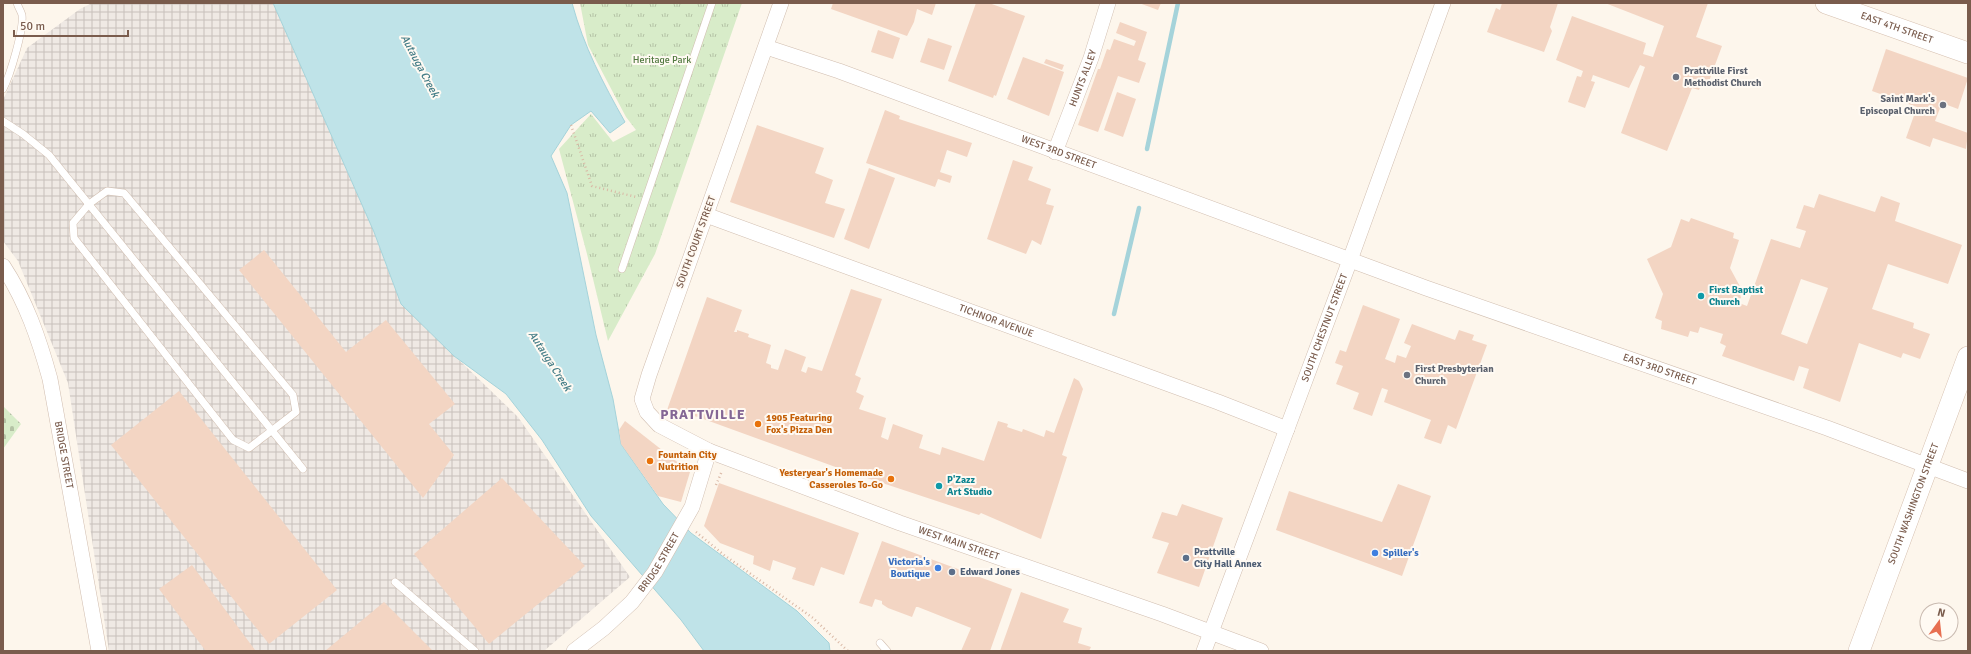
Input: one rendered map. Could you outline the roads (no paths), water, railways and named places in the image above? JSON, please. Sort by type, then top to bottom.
[{"type":"main road","name":"EAST 4TH STREET","points":[[1826,3],[1968,53]]},
{"type":"main road","name":"SOUTH WASHINGTON STREET","points":[[1859,651],[1968,358]]},
{"type":"street","name":"HUNTS ALLEY","points":[[1055,152],[1092,58],[1108,3]]},
{"type":"street","name":"SOUTH CHESTNUT STREET","points":[[1204,651],[1350,260],[1443,3]]},
{"type":"street","name":"SOUTH COURT STREET","points":[[709,451],[659,425],[647,412],[642,399],[658,347],[766,47],[779,4]]},
{"type":"street","name":"WEST 3RD STREET","points":[[766,47],[839,71],[1350,260]]},
{"type":"street","name":"TICHNOR AVENUE","points":[[706,215],[1218,402],[1287,429]]},
{"type":"street","name":"EAST 3RD STREET","points":[[1350,260],[1827,428],[1968,481]]},
{"type":"street","name":"BRIDGE STREET","points":[[3,266],[27,310],[40,344],[50,379],[99,651]]},
{"type":"street","name":"BRIDGE STREET","points":[[574,651],[604,628],[632,602],[691,525],[694,500],[709,451]]},
{"type":"street","name":"WEST MAIN STREET","points":[[709,451],[900,523],[1162,614],[1261,651]]},
{"type":"lane","points":[[3,89],[8,79],[22,24],[22,14],[16,3]]},
{"type":"lane","points":[[622,269],[712,3]]},
{"type":"lane","points":[[3,121],[23,134],[49,155],[303,469]]},
{"type":"lane","points":[[107,191],[124,193],[293,395],[296,412],[249,448],[232,440],[74,238],[73,223],[89,204],[107,191]]},
{"type":"lane","points":[[395,582],[475,651]]},
{"type":"lane","points":[[880,643],[887,651]]},
{"type":"water","name":"Autauga Creek","points":[[273,3],[572,3],[588,50],[625,122],[610,133],[591,111],[571,125],[551,156],[567,193],[596,335],[613,399],[621,444],[663,504],[691,533],[797,611],[829,643],[830,651],[704,651],[681,620],[591,516],[542,440],[506,394],[454,356],[401,304],[374,232]]},
{"type":"waterway","points":[[1147,149],[1178,3]]},
{"type":"waterway","points":[[1114,314],[1139,208]]},
{"type":"place","name":"Prattville First Methodist Church","points":[[1676,77]]},
{"type":"place","name":"Saint Mark's Episcopal Church","points":[[1943,105]]},
{"type":"place","name":"First Baptist Church","points":[[1701,296]]},
{"type":"place","name":"First Presbyterian Church","points":[[1407,375]]},
{"type":"place","name":"1905 Featuring Fox's Pizza Den","points":[[758,424]]},
{"type":"place","name":"Fountain City Nutrition","points":[[650,461]]},
{"type":"place","name":"Yesteryear's Homemade Casseroles To-Go","points":[[891,479]]},
{"type":"place","name":"P'Zazz Art Studio","points":[[939,486]]},
{"type":"place","name":"Spiller's","points":[[1375,553]]},
{"type":"place","name":"Prattville City Hall Annex","points":[[1186,558]]},
{"type":"place","name":"Victoria's Boutique","points":[[938,568]]},
{"type":"place","name":"Edward Jones","points":[[952,572]]},
{"type":"district","name":"PRATTVILLE","points":[[703,414]]},
{"type":"park label","name":"Heritage Park","points":[[662,60]]}]
